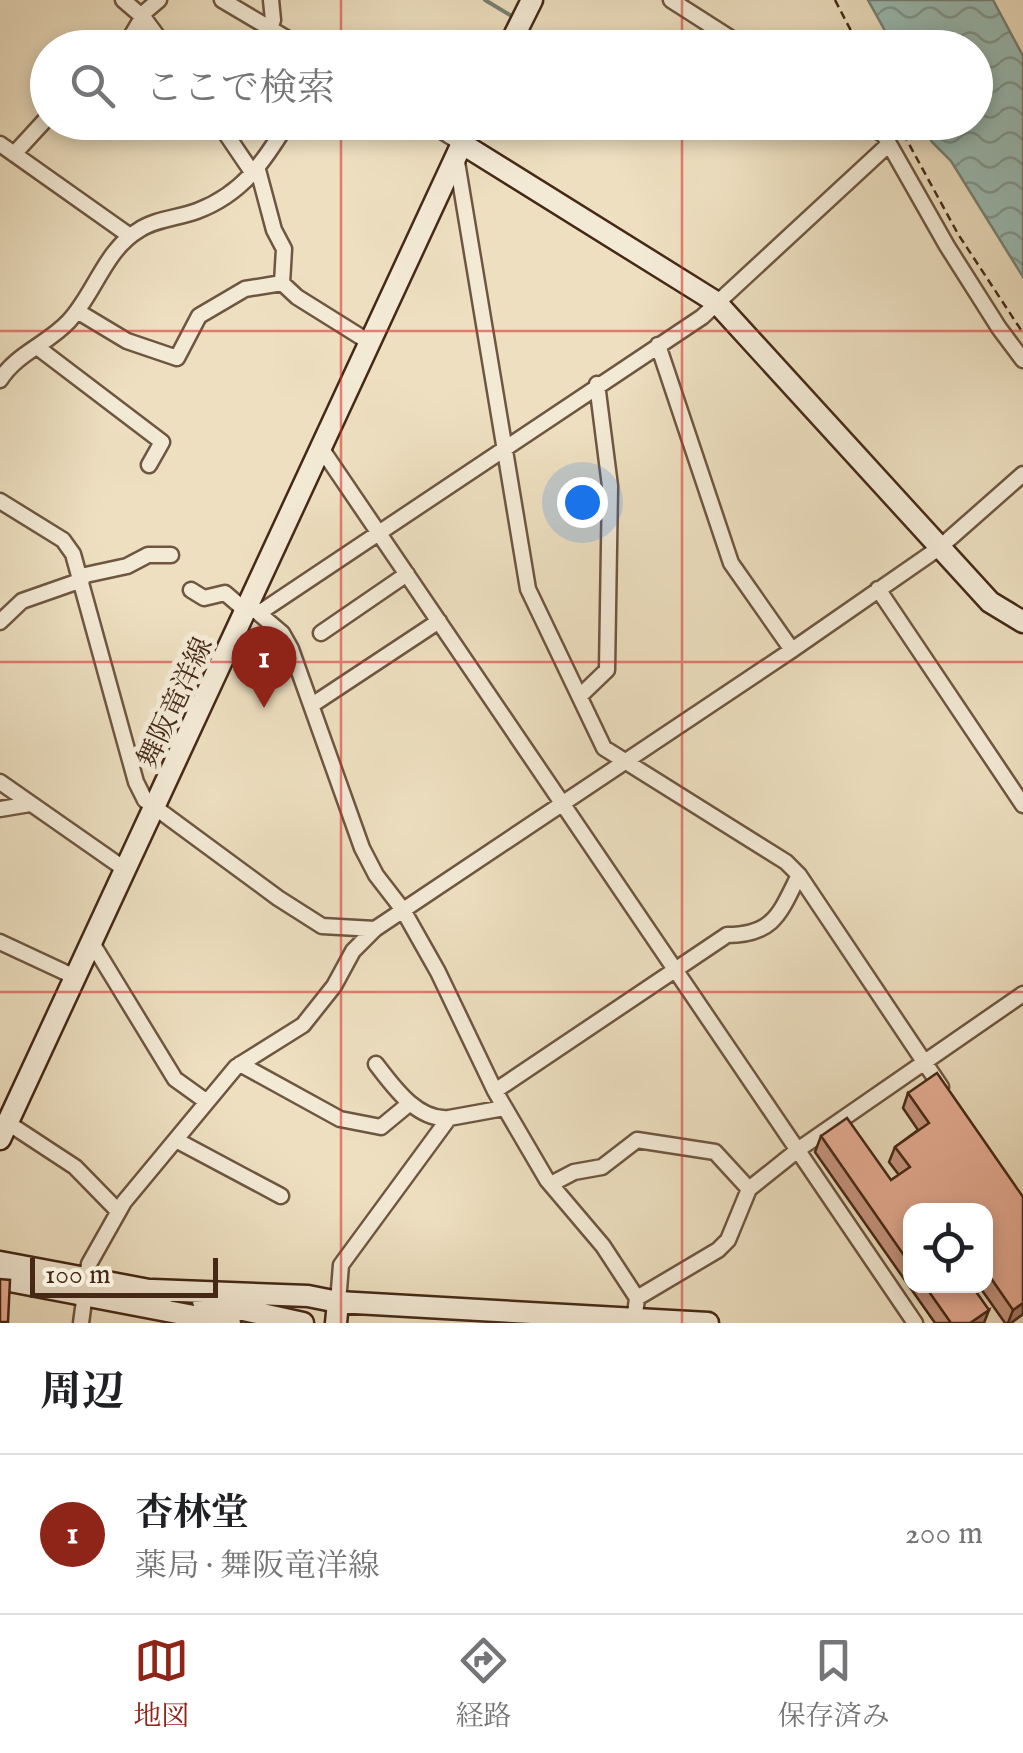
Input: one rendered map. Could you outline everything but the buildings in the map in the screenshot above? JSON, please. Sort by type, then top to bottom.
[{"type":"street","points":[[124,0],[153,30]]},
{"type":"street","points":[[136,30],[159,0]]},
{"type":"street","points":[[222,0],[273,30]]},
{"type":"street","points":[[270,28],[272,0]]},
{"type":"street","points":[[517,30],[532,0]]},
{"type":"street","points":[[671,0],[718,30]]},
{"type":"street","points":[[14,154],[30,137]]},
{"type":"street","points":[[232,140],[256,172],[284,249],[282,284],[296,298],[369,342]]},
{"type":"street","points":[[0,380],[5,361],[52,338],[77,311],[130,236],[140,228],[214,204],[256,172],[276,140]]},
{"type":"street","points":[[448,140],[716,302],[990,602],[1023,622]]},
{"type":"street","name":"舞阪竜洋線","points":[[4,1131],[9,1098],[76,977],[251,610],[463,140]]},
{"type":"street","points":[[887,140],[948,246],[1023,360]]},
{"type":"street","points":[[0,144],[130,236]]},
{"type":"street","points":[[251,610],[379,532],[702,317],[889,144]]},
{"type":"street","points":[[459,149],[528,589],[604,748],[786,862],[799,875],[946,1095]]},
{"type":"street","points":[[77,311],[127,341],[177,358],[199,316],[245,289],[282,284]]},
{"type":"street","points":[[658,345],[731,564],[792,650]]},
{"type":"street","points":[[38,347],[162,442],[149,466]]},
{"type":"street","points":[[580,696],[608,670],[610,486],[596,384]]},
{"type":"street","points":[[321,448],[800,1149],[914,1323]]},
{"type":"street","points":[[81,1323],[89,1264],[118,1212],[240,1064],[303,1024],[334,986],[353,950],[375,929],[939,548],[1023,474]]},
{"type":"street","points":[[0,501],[63,540],[73,554],[136,782],[145,800],[322,926],[375,929]]},
{"type":"street","points":[[0,622],[22,601],[127,566],[148,555],[171,555]]},
{"type":"street","points":[[321,633],[407,574]]},
{"type":"street","points":[[191,590],[204,598],[225,594],[282,633],[376,876],[403,910],[438,972],[504,1108],[550,1184],[603,1246],[635,1313]]},
{"type":"street","points":[[878,590],[1023,805]]},
{"type":"street","points":[[312,705],[440,621]]},
{"type":"street","points":[[0,782],[126,870]]},
{"type":"street","points":[[0,809],[30,804]]},
{"type":"street","points":[[494,1091],[726,935],[757,931],[773,922],[799,875]]},
{"type":"street","points":[[0,942],[76,977]]},
{"type":"street","points":[[92,943],[175,1079],[207,1102]]},
{"type":"street","points":[[635,1313],[728,1240],[749,1188],[1023,995]]},
{"type":"street","points":[[240,1064],[340,1119],[381,1127],[410,1103]]},
{"type":"street","points":[[376,1064],[410,1103],[440,1119],[504,1108]]},
{"type":"street","points":[[337,1312],[340,1266],[449,1118]]},
{"type":"street","points":[[4,1131],[75,1168],[118,1212]]},
{"type":"street","points":[[176,1140],[281,1196]]},
{"type":"street","points":[[550,1184],[574,1172],[602,1166],[637,1140],[716,1152],[749,1188]]},
{"type":"street","points":[[0,1262],[230,1323]]},
{"type":"street","points":[[0,1278],[84,1286],[293,1295],[337,1312],[635,1313],[708,1323]]},
{"type":"street","points":[[153,1290],[303,1323]]},
{"type":"path","points":[[835,0],[851,30]]},
{"type":"path","points":[[904,140],[958,234],[1023,334]]},
{"type":"water","points":[[868,0],[993,0],[1023,56],[1023,277],[951,161],[931,140],[993,140],[993,30],[885,30]]},
{"type":"waterway","points":[[485,0],[510,15]]},
{"type":"place","name":"杏林堂","points":[[264,708]]}]
